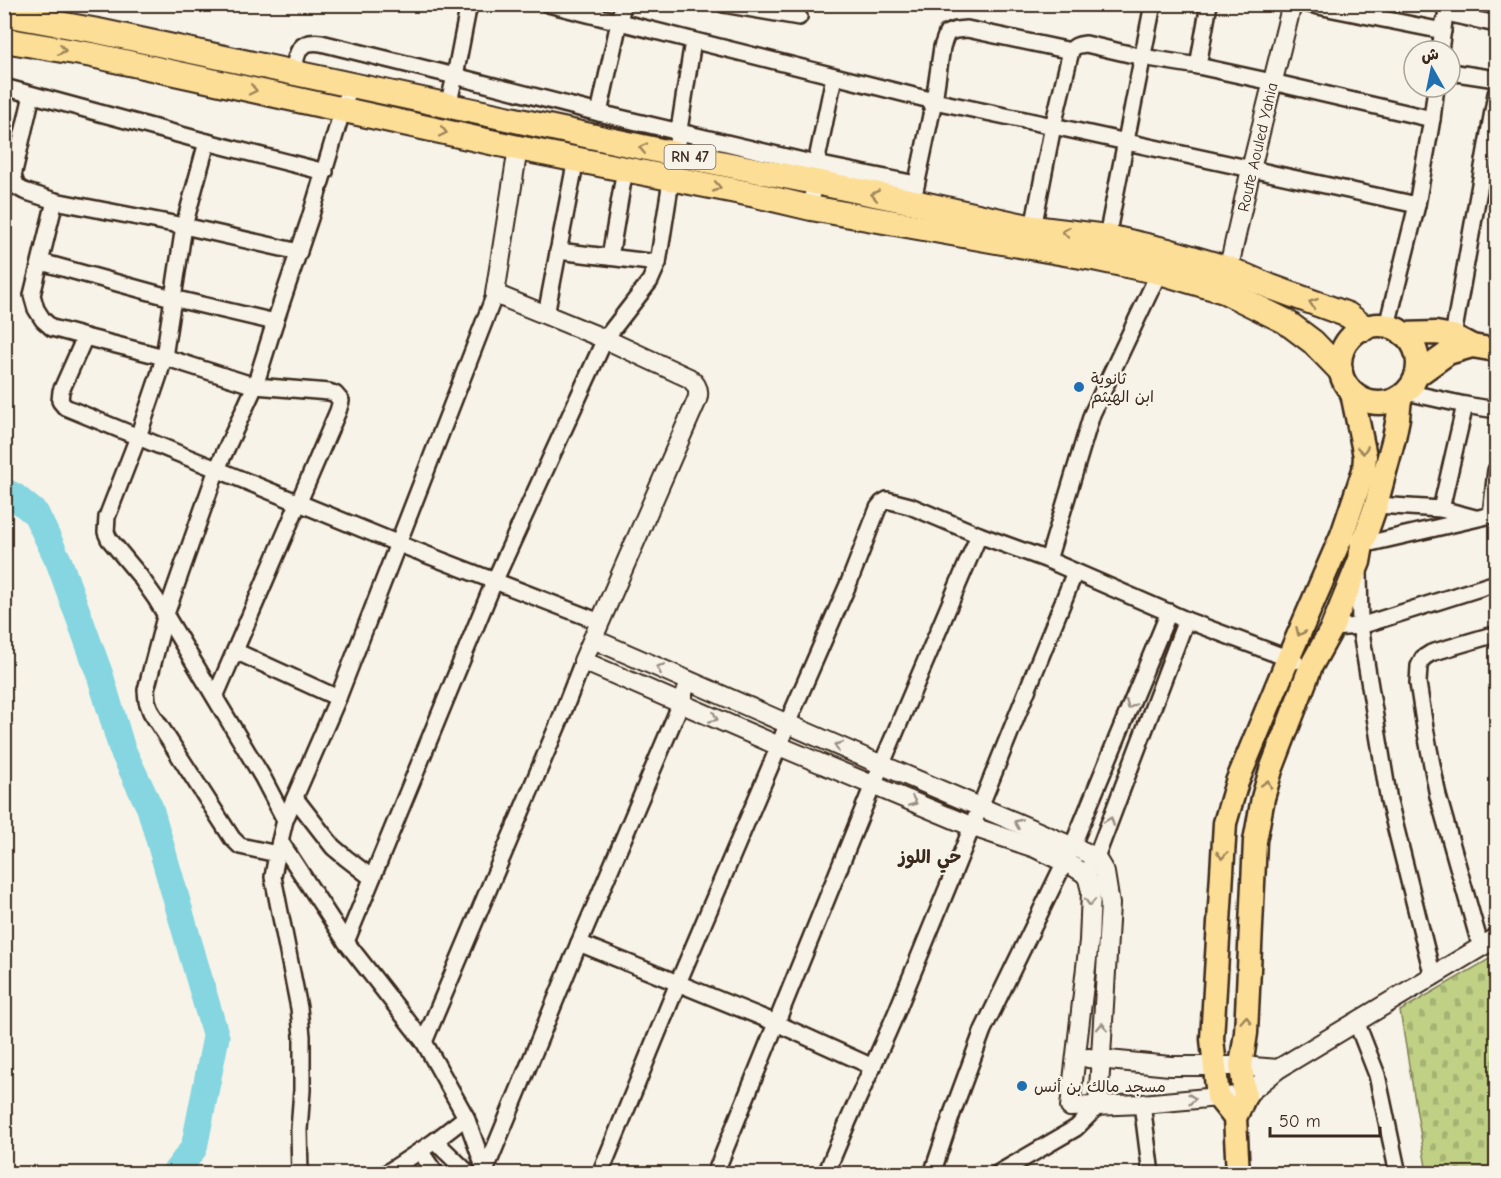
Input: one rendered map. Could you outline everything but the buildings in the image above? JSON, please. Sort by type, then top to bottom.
[{"type":"highway","name":"RN 47","points":[[4,14],[98,31],[675,154],[815,173],[915,193],[1033,228],[1107,237],[1164,261],[1227,280],[1271,287],[1385,329]]},
{"type":"highway","name":"RN 47","points":[[4,40],[92,55],[625,169],[675,154],[811,208],[1098,259],[1164,261]]},
{"type":"highway","name":"RN 47","points":[[1227,280],[1313,342],[1340,370]]},
{"type":"main road","points":[[1462,341],[1407,388],[1379,403],[1369,402],[1352,393],[1340,370],[1340,357],[1345,344],[1354,334],[1385,329],[1436,333],[1497,350]]},
{"type":"main road","points":[[1238,1173],[1235,1118],[1245,1096],[1241,1066],[1246,1033],[1255,841],[1271,770],[1311,666],[1332,628],[1361,554],[1407,388],[1418,365],[1411,342],[1385,329]]},
{"type":"main road","points":[[1235,1118],[1218,1096],[1212,1039],[1225,823],[1237,782],[1342,535],[1364,470],[1365,456],[1352,393]]},
{"type":"main road","points":[[1225,823],[1258,824]]},
{"type":"street","points":[[448,106],[469,4]]},
{"type":"street","points":[[548,4],[934,101],[1417,205]]},
{"type":"street","points":[[598,113],[623,4]]},
{"type":"street","points":[[723,4],[799,17]]},
{"type":"street","points":[[1107,237],[1153,4]]},
{"type":"street","points":[[1198,66],[1209,4]]},
{"type":"street","name":"Route Aouled Yahia","points":[[1227,280],[1251,169],[1292,4]]},
{"type":"street","points":[[1308,4],[1443,31]]},
{"type":"street","points":[[1442,39],[1447,9],[1497,24]]},
{"type":"street","points":[[915,193],[947,33],[967,30],[1071,51]]},
{"type":"street","points":[[346,942],[494,582],[605,339],[650,280],[658,263],[693,41]]},
{"type":"street","points":[[293,73],[298,50],[303,45],[312,42],[598,113],[675,154]]},
{"type":"street","points":[[1033,228],[1053,126],[1074,46],[1086,44],[1142,57],[1198,66],[1432,119]]},
{"type":"street","points":[[1462,74],[1497,79]]},
{"type":"street","points":[[811,208],[815,173],[834,77]]},
{"type":"street","points":[[279,847],[240,846],[232,838],[151,712],[146,690],[165,617],[217,469],[255,386],[325,172],[350,85]]},
{"type":"street","points":[[4,87],[325,172]]},
{"type":"street","points":[[32,94],[12,176],[17,187],[55,201],[184,226],[299,252]]},
{"type":"street","points":[[1462,341],[1493,137],[1497,94]]},
{"type":"street","points":[[1385,329],[1417,205],[1434,99]]},
{"type":"street","points":[[207,142],[184,226],[164,357],[138,437],[107,517],[106,532],[156,599],[263,778],[285,820]]},
{"type":"street","points":[[300,1173],[302,1036],[299,1008],[273,877],[279,847],[285,820],[338,698],[495,294],[518,147]]},
{"type":"street","points":[[546,315],[576,159]]},
{"type":"street","points":[[610,257],[625,169]]},
{"type":"street","points":[[55,201],[32,295],[36,309],[51,328],[164,357],[255,386],[329,392],[335,394],[341,401],[215,697]]},
{"type":"street","points":[[558,251],[658,263]]},
{"type":"street","points":[[1047,560],[1092,414],[1164,261]]},
{"type":"street","points":[[41,262],[172,298],[275,322]]},
{"type":"street","points":[[424,1042],[600,622],[699,395],[697,385],[689,378],[605,339],[495,294]]},
{"type":"street","points":[[85,338],[61,391],[60,401],[65,407],[399,544],[600,622]]},
{"type":"street","points":[[1407,388],[1465,405],[1497,410]]},
{"type":"street","points":[[1441,508],[1465,405]]},
{"type":"street","points":[[1489,516],[1497,470]]},
{"type":"street","points":[[600,1173],[882,502],[887,500],[899,502],[1047,560],[1186,620],[1311,666]]},
{"type":"street","points":[[1376,505],[1441,508],[1489,516]]},
{"type":"street","points":[[1361,554],[1489,516]]},
{"type":"street","points":[[715,1173],[873,785],[979,535]]},
{"type":"street","points":[[1342,535],[1361,554],[1360,626],[1389,801],[1433,977]]},
{"type":"street","points":[[826,1173],[973,827],[1075,572]]},
{"type":"street","points":[[1332,628],[1360,626],[1497,583]]},
{"type":"street","points":[[932,1173],[984,1030],[1068,854],[1169,612]]},
{"type":"street","points":[[1085,874],[1096,858],[1186,620]]},
{"type":"street","points":[[1481,948],[1438,796],[1418,683],[1419,666],[1423,658],[1431,653],[1489,636],[1497,637]]},
{"type":"street","points":[[593,639],[981,807],[1039,841],[1068,854],[1096,858]]},
{"type":"street","points":[[235,651],[338,698]]},
{"type":"street","points":[[584,661],[973,827],[1039,841]]},
{"type":"street","points":[[1142,676],[1163,682]]},
{"type":"street","points":[[485,1172],[689,680]]},
{"type":"street","points":[[295,798],[333,847],[372,878]]},
{"type":"street","points":[[279,847],[346,942],[424,1042],[466,1117],[485,1172]]},
{"type":"street","points":[[1068,854],[1085,874],[1091,891],[1089,941],[1070,1107],[1076,1128]]},
{"type":"street","points":[[997,1173],[1076,1128],[1098,1107],[1110,904],[1105,873],[1096,858]]},
{"type":"street","points":[[1070,1107],[1245,1096],[1278,1069],[1497,938]]},
{"type":"street","points":[[579,943],[776,1023],[873,1066]]},
{"type":"street","points":[[1356,1021],[1377,1075],[1398,1173]]},
{"type":"street","points":[[1076,1057],[1170,1066],[1241,1066],[1278,1069]]},
{"type":"street","points":[[1142,1104],[1151,1173]]},
{"type":"street","points":[[385,1173],[435,1141],[466,1117]]},
{"type":"street","points":[[435,1141],[469,1173]]},
{"type":"street","points":[[420,1151],[436,1173]]},
{"type":"green space","points":[[1496,955],[1496,1173],[1427,1173],[1400,1011]]},
{"type":"waterway","points":[[4,491],[36,514],[59,562],[100,675],[122,749],[150,808],[216,1037],[194,1148],[174,1174]]},
{"type":"place","name":"ثانوية ابن الهيثم","points":[[1079,387]]},
{"type":"place","name":"مسجد مالك بن أنس","points":[[1022,1086]]},
{"type":"district","name":"حي اللوز","points":[[930,857]]}]
